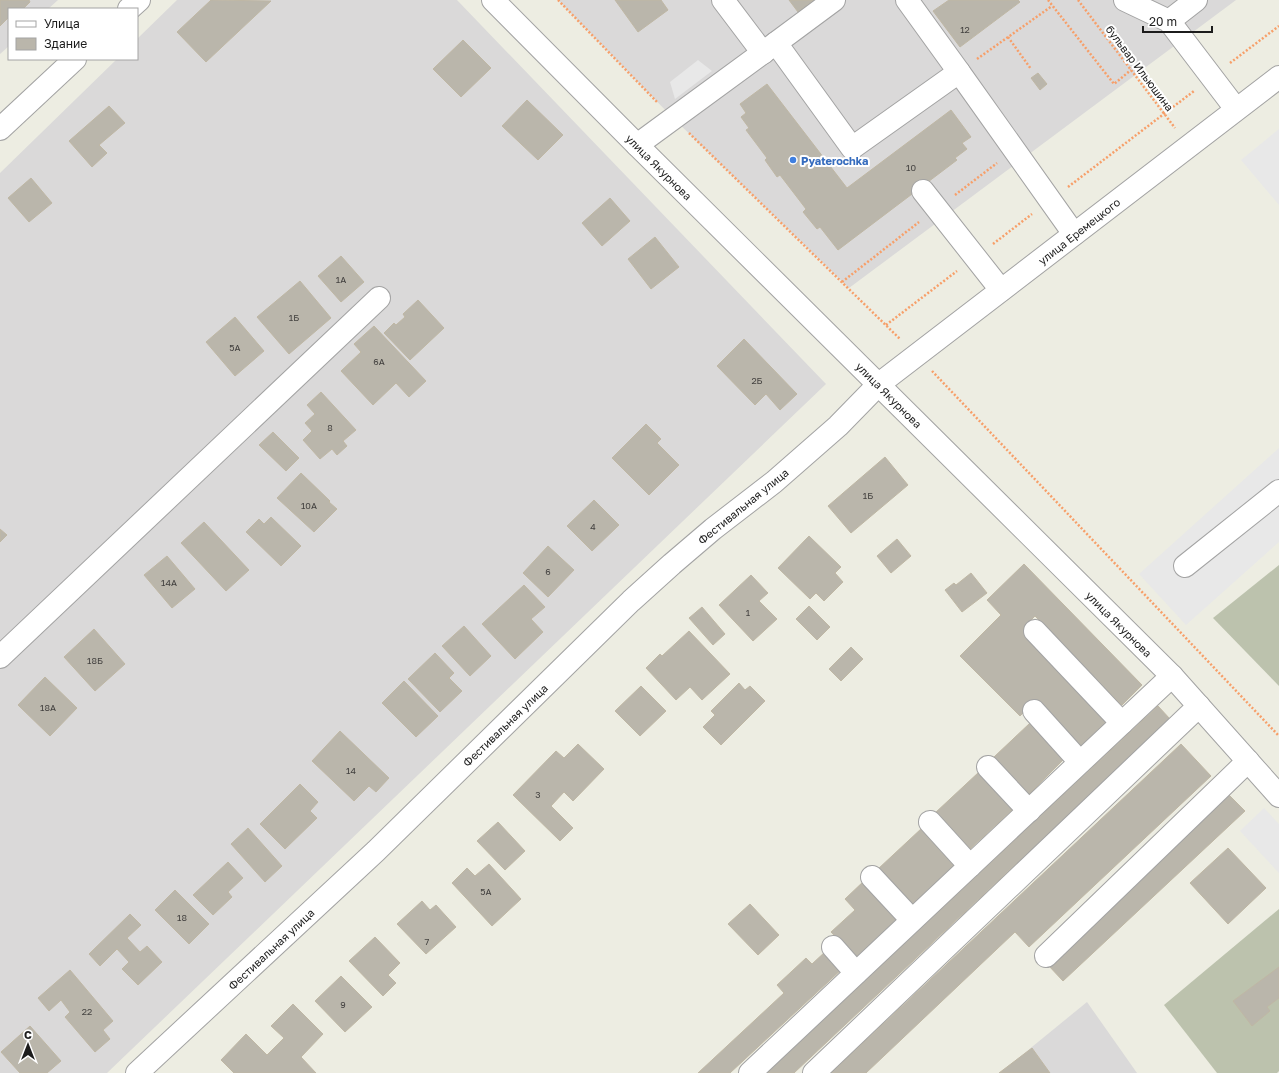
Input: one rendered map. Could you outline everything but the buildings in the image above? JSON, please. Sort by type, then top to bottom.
[{"type":"street","points":[[130,8],[139,0]]},
{"type":"street","name":"улица Якурнова","points":[[494,0],[637,145],[1172,676],[1279,796]]},
{"type":"street","points":[[723,0],[769,48],[852,148],[959,72]]},
{"type":"street","points":[[637,145],[834,0]]},
{"type":"street","points":[[907,0],[1074,234]]},
{"type":"street","points":[[1125,0],[1169,21],[1236,109]]},
{"type":"street","points":[[1169,21],[1196,0]]},
{"type":"street","points":[[0,129],[74,60]]},
{"type":"street","name":"улица Еремецкого","points":[[878,384],[1279,77]]},
{"type":"street","points":[[923,191],[1001,290]]},
{"type":"street","points":[[0,657],[379,298]]},
{"type":"street","name":"Фестивальная улица","points":[[137,1073],[376,851],[631,601],[713,529],[774,482],[838,426],[878,384]]},
{"type":"street","points":[[1185,566],[1279,491]]},
{"type":"street","points":[[1034,631],[1122,723]]},
{"type":"street","points":[[750,1073],[1172,676]]},
{"type":"street","points":[[814,1073],[1199,706]]},
{"type":"street","points":[[1034,711],[1080,762]]},
{"type":"street","points":[[1046,956],[1248,761]]},
{"type":"street","points":[[988,767],[1029,810]]},
{"type":"street","points":[[930,822],[970,866]]},
{"type":"street","points":[[872,877],[912,920]]},
{"type":"street","points":[[833,947],[856,973]]},
{"type":"path","points":[[558,0],[673,118],[916,355],[1279,736]]},
{"type":"path","points":[[1048,0],[1114,84],[1131,70]]},
{"type":"path","name":"бульвар Ильюшина","points":[[1078,0],[1188,146]]},
{"type":"path","points":[[959,72],[1052,6]]},
{"type":"path","points":[[886,325],[1279,26]]},
{"type":"path","points":[[1008,37],[1031,69]]},
{"type":"shaded area","points":[[0,0],[58,0],[49,8],[8,8],[8,47],[0,54]]},
{"type":"shaded area","points":[[177,0],[457,0],[826,384],[107,1073],[0,1073],[0,173],[116,60],[138,60],[138,38]]},
{"type":"shaded area","points":[[558,0],[1236,0],[849,288],[673,118]]},
{"type":"shaded area","points":[[698,60],[712,71],[675,99],[670,82]]},
{"type":"shaded area","points":[[1279,129],[1279,205],[1241,160]]},
{"type":"shaded area","points":[[1279,448],[1279,542],[1186,625],[1139,574]]},
{"type":"shaded area","points":[[1279,565],[1279,686],[1213,618]]},
{"type":"shaded area","points":[[1264,808],[1279,824],[1279,873],[1240,831]]},
{"type":"shaded area","points":[[1279,909],[1279,1071],[1277,1073],[1217,1073],[1164,1005]]},
{"type":"shaded area","points":[[1087,1002],[1137,1073],[1000,1073]]},
{"type":"place","name":"Pyaterochka","points":[[793,160]]}]
